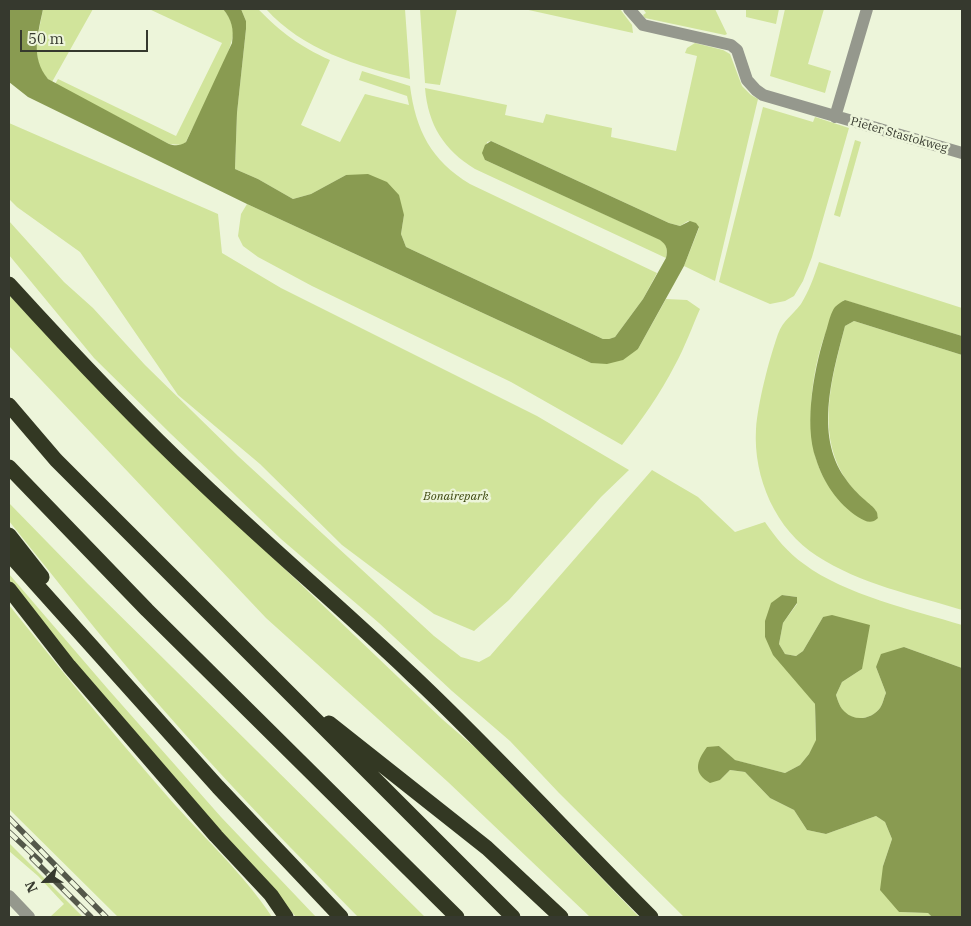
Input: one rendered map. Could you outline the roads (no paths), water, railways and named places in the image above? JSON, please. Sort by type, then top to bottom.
[{"type":"highway","points":[[9,284],[70,352],[140,423],[253,531],[412,674],[507,768],[582,848],[651,917]]},
{"type":"highway","points":[[9,405],[56,460],[269,675],[514,917]]},
{"type":"highway","points":[[9,467],[147,610],[457,917]]},
{"type":"highway","points":[[9,535],[122,680]]},
{"type":"highway","points":[[9,554],[218,787],[341,917]]},
{"type":"highway","points":[[9,589],[69,666],[216,836],[271,895],[286,917]]},
{"type":"highway","points":[[269,675],[487,848],[561,917]]},
{"type":"street","name":"Pieter Stastokweg","points":[[629,9],[642,25],[730,45],[737,50],[747,80],[763,95],[962,153]]},
{"type":"street","points":[[835,117],[866,9]]},
{"type":"street","points":[[9,896],[29,917]]},
{"type":"railway","points":[[9,818],[106,917]]},
{"type":"railway","points":[[9,832],[40,861]]},
{"type":"railway","points":[[32,858],[91,917]]},
{"type":"park label","name":"Bonairepark","points":[[456,497]]}]
